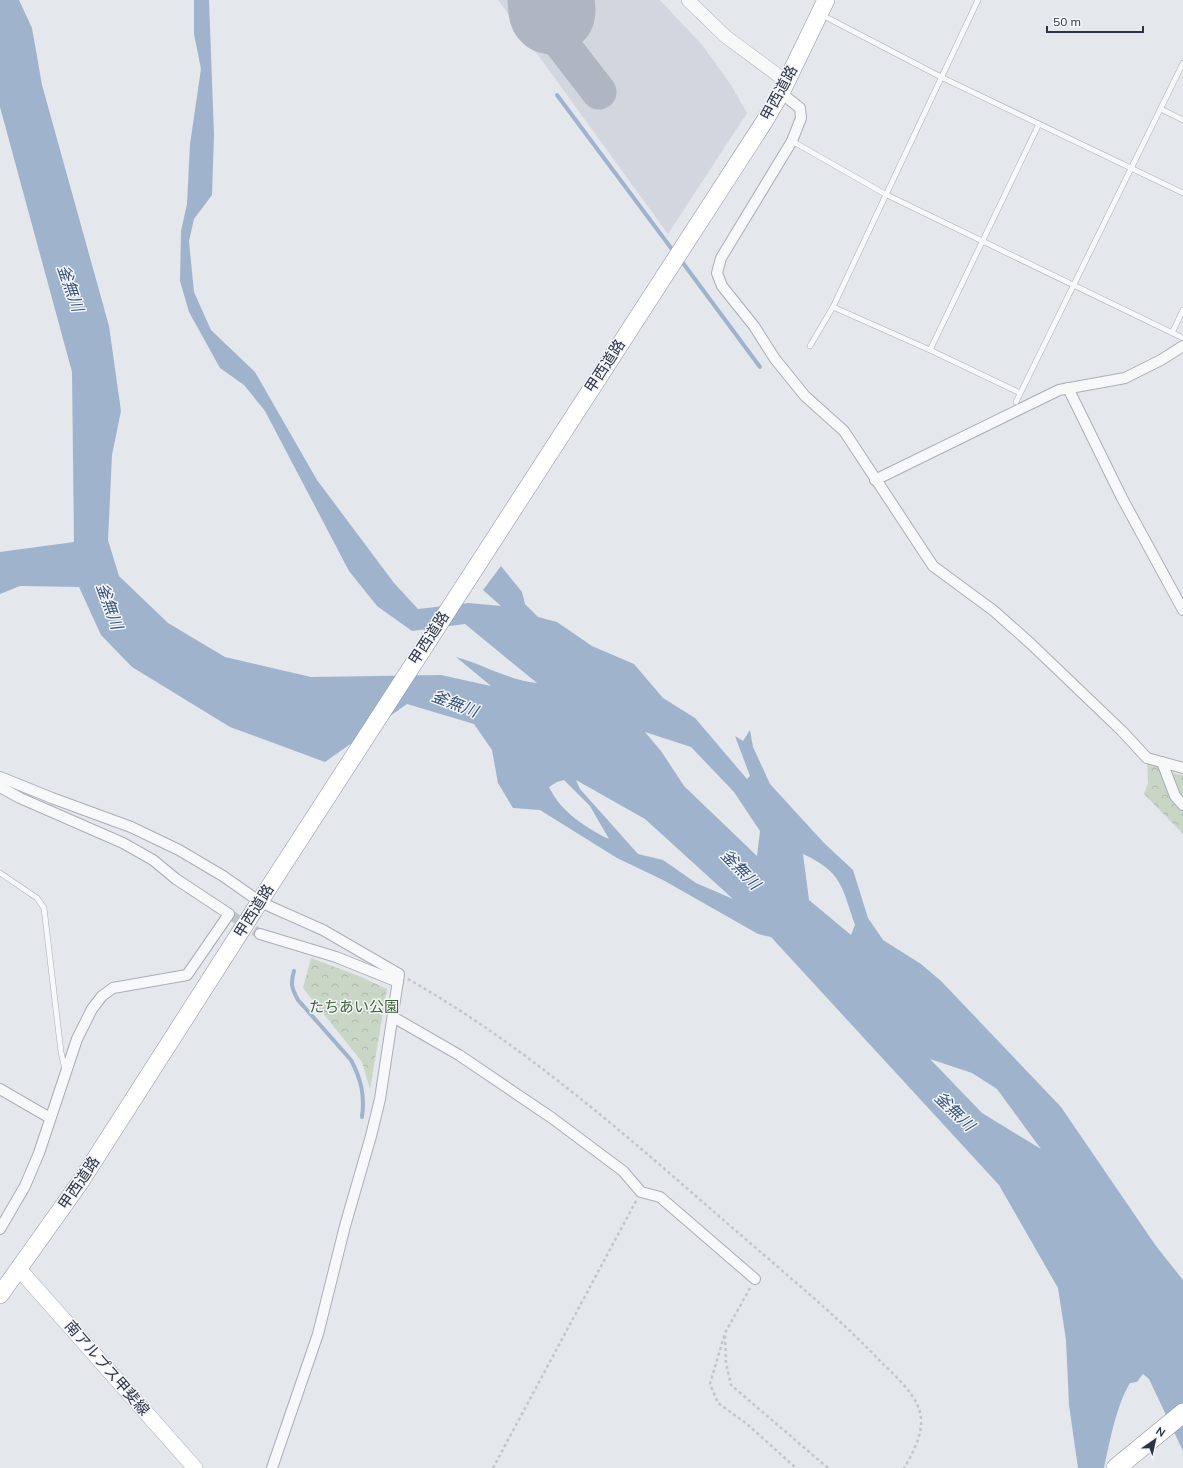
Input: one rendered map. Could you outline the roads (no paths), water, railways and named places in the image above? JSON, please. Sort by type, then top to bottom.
[{"type":"highway","name":"甲西道路","points":[[0,1294],[81,1182],[271,884],[719,190],[784,88],[822,7]]},
{"type":"highway","name":"甲西道路","points":[[0,1283],[19,1269]]},
{"type":"highway","points":[[1116,1468],[1183,1413]]},
{"type":"main road","name":"南アルプス甲斐線","points":[[19,1269],[195,1468]]},
{"type":"street","points":[[688,0],[725,36],[784,88],[800,108],[801,118],[792,141],[721,258],[716,273],[722,286],[754,326],[775,359],[805,396],[844,431],[933,566],[994,611],[1122,731],[1147,758],[1183,768]]},
{"type":"street","points":[[875,480],[1059,390],[1125,378],[1161,360],[1183,346]]},
{"type":"street","points":[[1068,388],[1122,498],[1183,610]]},
{"type":"street","points":[[1162,762],[1175,796],[1183,805]]},
{"type":"street","points":[[0,777],[138,830],[186,854],[224,876],[260,902],[323,930],[398,978]]},
{"type":"street","points":[[0,787],[20,798],[123,843],[153,860],[176,879],[229,914],[188,975],[113,988],[102,996],[85,1021],[25,1186],[0,1229]]},
{"type":"street","points":[[260,934],[398,978]]},
{"type":"street","points":[[272,1468],[318,1334],[378,1107],[398,978]]},
{"type":"street","points":[[393,1017],[459,1055],[552,1118],[623,1171],[641,1192],[660,1197],[755,1279]]},
{"type":"street","points":[[0,1090],[50,1118]]},
{"type":"lane","points":[[810,346],[833,307],[885,194],[978,0]]},
{"type":"lane","points":[[822,7],[941,77],[1183,193]]},
{"type":"lane","points":[[1016,402],[1183,64]]},
{"type":"lane","points":[[1161,109],[1183,120]]},
{"type":"lane","points":[[930,350],[1039,124]]},
{"type":"lane","points":[[792,141],[885,194],[1183,338]]},
{"type":"lane","points":[[833,307],[930,350],[1020,393]]},
{"type":"lane","points":[[1173,332],[1183,310]]},
{"type":"lane","points":[[0,873],[37,898],[44,908],[61,1052],[65,1073]]},
{"type":"water","name":"釜無川","points":[[0,0],[19,0],[32,28],[42,85],[109,326],[121,411],[112,455],[108,540],[119,576],[168,623],[225,657],[311,677],[441,675],[491,686],[456,657],[506,676],[537,683],[465,624],[412,631],[377,606],[349,571],[265,411],[244,385],[220,368],[189,312],[180,281],[181,231],[187,204],[190,144],[201,69],[194,34],[194,0],[209,0],[214,135],[212,195],[194,219],[189,241],[194,292],[211,330],[255,372],[317,480],[394,583],[418,609],[469,603],[501,606],[483,590],[501,566],[522,592],[525,604],[538,617],[557,622],[592,646],[634,664],[663,698],[695,718],[747,779],[750,776],[735,736],[743,741],[750,730],[753,747],[770,784],[824,843],[853,870],[868,918],[883,940],[921,964],[941,981],[1061,1107],[1156,1246],[1183,1280],[1183,1451],[1149,1379],[1143,1374],[1137,1382],[1130,1383],[1125,1392],[1114,1424],[1104,1468],[1078,1468],[1069,1405],[1066,1340],[1058,1288],[999,1185],[771,937],[758,934],[663,880],[617,858],[540,810],[513,808],[498,783],[492,750],[474,724],[407,704],[325,762],[230,727],[132,667],[101,635],[79,587],[20,586],[0,594],[0,552],[74,542],[72,372],[0,107]],"holes":[[[645,732],[691,747],[734,792],[760,831],[757,856],[684,786],[661,751]],[[564,780],[590,806],[609,839],[592,830],[567,812],[554,796],[549,787]],[[576,780],[645,819],[733,899],[696,883],[663,860],[638,854],[580,789]],[[803,854],[826,867],[839,882],[847,900],[855,925],[851,935],[809,900]],[[930,1059],[972,1073],[997,1089],[1041,1149],[982,1113]]]},
{"type":"waterway","points":[[557,95],[674,252]]},
{"type":"waterway","points":[[680,259],[760,367]]},
{"type":"waterway","points":[[294,971],[292,986],[298,1000],[351,1060],[360,1081],[363,1101],[362,1117]]},
{"type":"tunnel","points":[[229,914],[260,934]]},
{"type":"park label","name":"たちあい公園","points":[[354,1007]]}]
